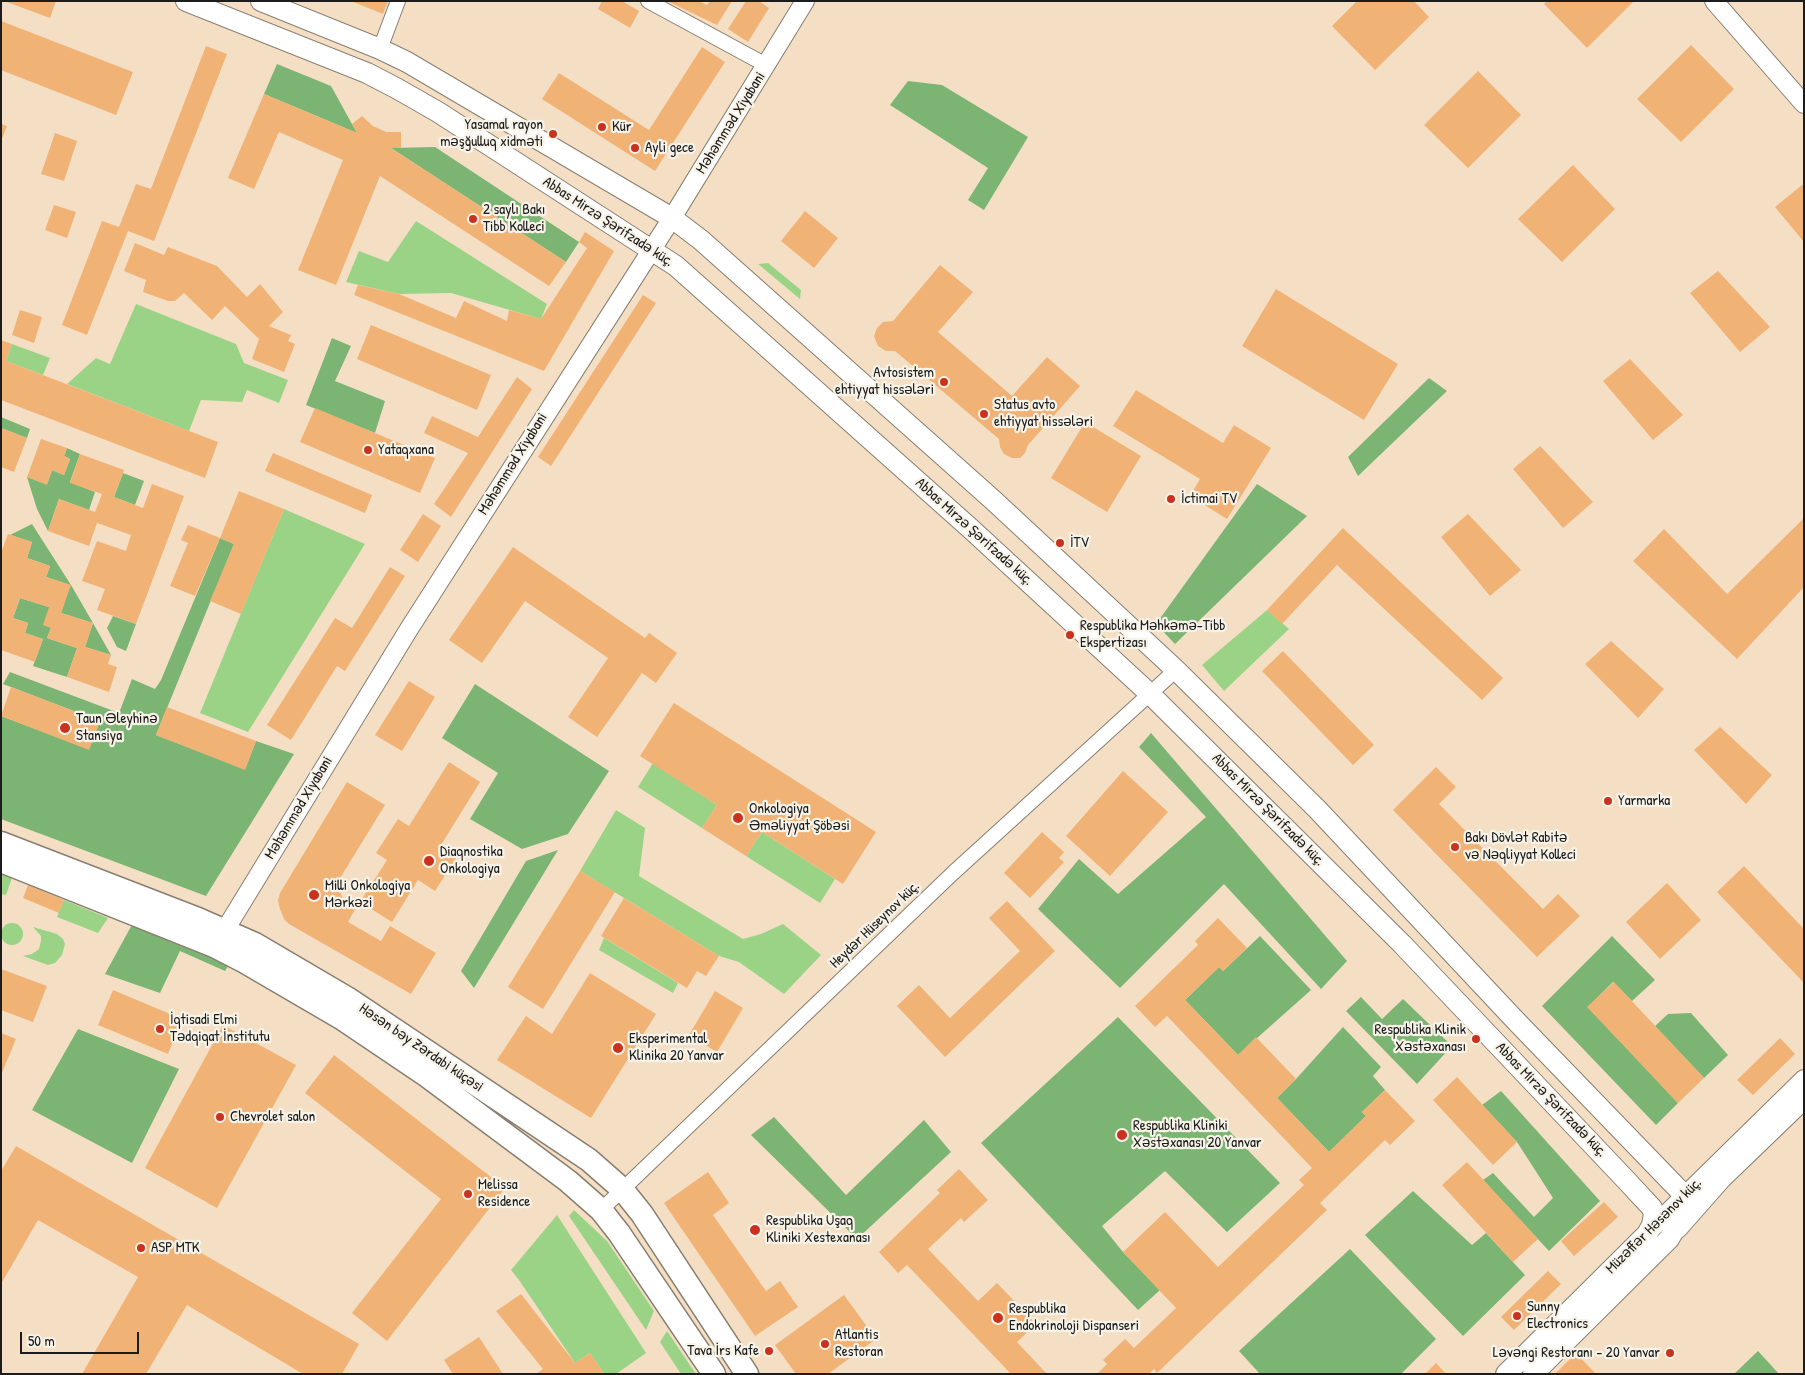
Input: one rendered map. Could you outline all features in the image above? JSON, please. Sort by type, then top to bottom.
[{"type":"main road","name":"Abbas Mirzə Şərifzadə küç.","points":[[186,1],[367,74],[396,88],[438,112],[676,266],[964,522],[1150,694],[1402,944],[1676,1208]]},
{"type":"main road","name":"Abbas Mirzə Şərifzadə küç.","points":[[261,1],[380,49],[423,72],[672,218],[707,245],[993,500],[1176,670],[1317,809],[1516,1021],[1676,1208]]},
{"type":"main road","name":"Həsən bəy Zərdabi küçəsi","points":[[1,843],[225,930],[255,944],[370,1013],[589,1160],[622,1189],[642,1214],[747,1374]]},
{"type":"main road","name":"Həsən bəy Zərdabi küçəsi","points":[[1,861],[214,946],[304,995],[386,1047],[427,1076],[568,1181],[601,1210],[619,1233],[714,1374]]},
{"type":"main road","name":"Müzəffər Həsənov küç.","points":[[1506,1374],[1646,1234],[1654,1219],[1676,1208]]},
{"type":"main road","name":"Müzəffər Həsənov küç.","points":[[1533,1374],[1669,1239],[1676,1208]]},
{"type":"main road","points":[[619,1233],[642,1214]]},
{"type":"street","points":[[380,49],[398,1]]},
{"type":"street","points":[[648,1],[766,64]]},
{"type":"street","name":"Məhəmməd Xiyabani","points":[[225,930],[409,629],[672,218],[805,1]]},
{"type":"street","points":[[1714,1],[1804,104]]},
{"type":"street","name":"Heydər Hüseynov küç.","points":[[601,1210],[953,873],[1176,670]]},
{"type":"street","name":"Müzəffər Həsənov küç.","points":[[1676,1208],[1804,1079]]},
{"type":"street","name":"Müzəffər Həsənov küç.","points":[[1676,1208],[1804,1100]]},
{"type":"green space","points":[[277,64],[331,86],[357,133],[264,94]]},
{"type":"green space","points":[[908,81],[942,85],[1028,137],[984,210],[968,200],[988,168],[890,105]]},
{"type":"green space","points":[[435,147],[579,242],[566,262],[391,148]]},
{"type":"green space","points":[[416,221],[547,304],[541,319],[451,293],[399,294],[346,282],[359,251],[388,262]]},
{"type":"green space","points":[[768,263],[801,290],[800,299],[758,264]]},
{"type":"green space","points":[[136,304],[236,344],[244,363],[288,380],[279,403],[247,390],[242,402],[201,400],[189,431],[67,384],[96,358],[110,364]]},
{"type":"green space","points":[[332,338],[351,346],[335,381],[385,401],[375,433],[306,405]]},
{"type":"green space","points":[[12,344],[50,358],[43,375],[6,361]]},
{"type":"green space","points":[[1429,378],[1447,391],[1358,476],[1348,457]]},
{"type":"green space","points":[[1,417],[30,429],[27,438],[1,428]]},
{"type":"green space","points":[[67,448],[80,454],[70,482],[95,492],[89,510],[59,499],[48,531],[37,509],[27,477],[47,484],[52,470],[64,475],[70,459],[64,456]]},
{"type":"green space","points":[[123,473],[144,481],[135,505],[114,497]]},
{"type":"green space","points":[[1257,484],[1307,516],[1175,644],[1156,624]]},
{"type":"green space","points":[[284,509],[365,544],[248,732],[200,713]]},
{"type":"green space","points":[[32,524],[71,585],[93,623],[61,613],[70,585],[46,577],[50,566],[27,558],[32,542],[10,535]]},
{"type":"green space","points":[[220,538],[234,544],[156,735],[245,769],[256,741],[294,754],[206,896],[1,819],[1,716],[89,749],[100,721],[3,684],[10,672],[119,713],[132,679],[155,689],[161,680]]},
{"type":"green space","points":[[20,598],[49,607],[51,628],[47,638],[77,648],[67,677],[33,666],[43,639],[25,633],[28,623],[13,618]]},
{"type":"green space","points":[[1267,610],[1289,629],[1224,691],[1202,665]]},
{"type":"green space","points":[[113,616],[136,624],[126,651],[117,647],[107,628]]},
{"type":"green space","points":[[93,623],[111,655],[85,647]]},
{"type":"green space","points":[[475,684],[609,771],[568,834],[522,849],[470,819],[498,773],[442,738]]},
{"type":"green space","points":[[1151,733],[1347,961],[1321,989],[1224,884],[1120,988],[1038,909],[1079,859],[1118,894],[1206,817],[1139,747]]},
{"type":"green space","points":[[653,763],[717,805],[702,828],[638,787]]},
{"type":"green space","points":[[616,810],[645,828],[639,876],[743,939],[761,934],[783,924],[821,955],[784,994],[739,962],[719,956],[580,871]]},
{"type":"green space","points":[[762,832],[835,879],[820,903],[746,856]]},
{"type":"green space","points":[[558,850],[474,988],[461,971],[526,861]]},
{"type":"green space","points":[[1,874],[12,878],[6,895],[1,894]]},
{"type":"green space","points":[[64,900],[108,918],[98,933],[57,917]]},
{"type":"green space","points":[[134,921],[230,963],[225,971],[180,951],[160,993],[105,974]]},
{"type":"green space","points":[[12,923],[20,926],[23,934],[20,942],[12,945],[4,942],[1,934],[4,926]]},
{"type":"green space","points":[[33,927],[57,934],[63,939],[65,944],[62,955],[55,963],[48,965],[23,956],[32,954],[39,949],[41,936]]},
{"type":"green space","points":[[1260,936],[1311,990],[1238,1055],[1185,1000],[1219,967],[1223,971]]},
{"type":"green space","points":[[1612,936],[1655,980],[1632,1001],[1613,982],[1588,1007],[1678,1103],[1656,1125],[1542,1006]]},
{"type":"green space","points":[[604,938],[678,983],[673,993],[599,950]]},
{"type":"green space","points":[[1361,997],[1382,1019],[1403,999],[1452,1046],[1417,1084],[1346,1011]]},
{"type":"green space","points":[[1691,1013],[1728,1055],[1704,1078],[1655,1026],[1668,1014]]},
{"type":"green space","points":[[1118,1017],[1280,1183],[1227,1232],[1165,1171],[1102,1226],[1123,1252],[1160,1290],[1138,1310],[981,1143]]},
{"type":"green space","points":[[1343,1027],[1381,1067],[1373,1076],[1385,1090],[1362,1112],[1366,1116],[1329,1152],[1277,1098]]},
{"type":"green space","points":[[78,1029],[179,1069],[132,1163],[32,1110]]},
{"type":"green space","points":[[1501,1091],[1600,1201],[1549,1251],[1483,1180],[1493,1173],[1534,1217],[1553,1198],[1517,1142],[1482,1105]]},
{"type":"green space","points":[[774,1117],[846,1195],[924,1120],[951,1152],[857,1239],[751,1135]]},
{"type":"green space","points":[[1413,1191],[1472,1245],[1486,1233],[1525,1275],[1463,1336],[1365,1235]]},
{"type":"green space","points":[[574,1210],[607,1241],[654,1311],[646,1330],[569,1216]]},
{"type":"green space","points":[[557,1215],[646,1353],[616,1374],[604,1374],[590,1353],[575,1363],[511,1270]]},
{"type":"green space","points":[[1350,1249],[1436,1339],[1401,1374],[1260,1374],[1239,1351]]},
{"type":"green space","points":[[667,1331],[696,1374],[681,1374],[660,1342]]},
{"type":"green space","points":[[1758,1351],[1779,1374],[1734,1374]]},
{"type":"building","points":[[4,1],[56,1],[50,18]]},
{"type":"building","points":[[351,1],[388,1],[383,14]]},
{"type":"building","points":[[602,1],[622,1],[639,11],[630,28],[598,9]]},
{"type":"building","points":[[667,1],[699,1],[707,5],[710,1],[732,1],[717,25]]},
{"type":"building","points":[[746,1],[759,1],[769,8],[748,42],[728,29]]},
{"type":"building","points":[[1357,1],[1414,1],[1429,17],[1375,70],[1332,26]]},
{"type":"building","points":[[1547,1],[1634,1],[1587,48],[1544,4]]},
{"type":"building","points":[[1,21],[133,72],[116,115],[1,70]]},
{"type":"building","points":[[1691,45],[1734,89],[1681,142],[1637,99]]},
{"type":"building","points":[[206,46],[227,54],[154,241],[128,231],[87,335],[62,325],[102,221],[119,227],[136,184],[151,189]]},
{"type":"building","points":[[702,47],[725,62],[655,171],[542,99],[559,73],[649,130]]},
{"type":"building","points":[[1478,71],[1521,115],[1468,168],[1424,125]]},
{"type":"building","points":[[264,94],[357,133],[352,124],[362,116],[373,126],[386,132],[401,132],[401,148],[391,148],[566,262],[549,286],[380,176],[336,285],[298,270],[343,160],[279,132],[254,189],[228,178]]},
{"type":"building","points":[[1,124],[7,126],[1,141]]},
{"type":"building","points":[[55,133],[77,141],[64,181],[41,174]]},
{"type":"building","points":[[1573,165],[1615,209],[1562,262],[1518,219]]},
{"type":"building","points":[[1802,185],[1804,186],[1804,242],[1775,207]]},
{"type":"building","points":[[54,205],[76,212],[67,238],[45,230]]},
{"type":"building","points":[[805,211],[838,238],[814,268],[781,241]]},
{"type":"building","points":[[585,232],[614,251],[544,371],[354,295],[358,285],[399,294],[456,318],[464,301],[507,321],[509,310],[541,319],[587,248],[579,242]]},
{"type":"building","points":[[135,243],[164,255],[168,247],[217,266],[247,297],[260,284],[283,312],[269,326],[291,335],[288,341],[295,344],[284,372],[252,359],[259,339],[225,306],[212,320],[184,293],[175,301],[168,301],[143,292],[146,280],[124,271]]},
{"type":"building","points":[[940,265],[973,292],[938,332],[1012,396],[1047,357],[1080,386],[1028,445],[1025,453],[1020,458],[1012,458],[1004,454],[1000,447],[999,439],[895,351],[886,351],[878,346],[874,336],[877,328],[883,322],[893,321]]},
{"type":"building","points":[[1718,271],[1770,327],[1740,352],[1690,293]]},
{"type":"building","points":[[1276,289],[1398,364],[1364,420],[1242,346]]},
{"type":"building","points":[[643,295],[656,303],[551,466],[538,457]]},
{"type":"building","points":[[20,310],[42,317],[34,343],[12,335]]},
{"type":"building","points":[[371,325],[491,375],[477,410],[357,359]]},
{"type":"building","points":[[1,340],[12,344],[6,361],[218,442],[205,478],[1,400]]},
{"type":"building","points":[[1630,359],[1683,415],[1653,440],[1603,381]]},
{"type":"building","points":[[517,377],[532,389],[451,517],[434,504],[468,453],[424,433],[432,416],[478,437]]},
{"type":"building","points":[[1136,390],[1223,443],[1234,425],[1271,448],[1227,519],[1190,496],[1200,479],[1113,426]]},
{"type":"building","name":"Yataqxana","points":[[315,408],[435,458],[420,493],[300,442]]},
{"type":"building","points":[[1085,422],[1141,456],[1107,512],[1051,478]]},
{"type":"building","points":[[1,428],[27,438],[14,472],[1,467]]},
{"type":"building","points":[[41,439],[67,448],[64,456],[70,459],[64,475],[52,470],[47,485],[27,477]]},
{"type":"building","points":[[1540,446],[1593,502],[1563,528],[1513,469]]},
{"type":"building","points":[[273,453],[372,495],[365,513],[265,471]]},
{"type":"building","points":[[80,454],[124,470],[114,497],[143,508],[152,484],[184,496],[136,624],[97,610],[105,589],[82,581],[97,541],[126,551],[131,535],[97,523],[89,546],[48,531],[59,499],[95,512],[102,494],[70,483]]},
{"type":"building","points":[[239,491],[284,509],[241,614],[210,601],[234,544],[220,538]]},
{"type":"building","points":[[423,514],[441,526],[418,562],[400,550]]},
{"type":"building","points":[[1468,514],[1521,570],[1490,596],[1441,537]]},
{"type":"building","points":[[1804,518],[1804,587],[1737,659],[1633,561],[1664,529],[1727,594]]},
{"type":"building","points":[[188,525],[220,538],[195,596],[170,586],[188,543],[181,540]]},
{"type":"building","points":[[1343,528],[1503,678],[1482,700],[1337,565],[1282,624],[1267,610]]},
{"type":"building","points":[[8,534],[32,542],[27,558],[50,566],[46,577],[71,585],[61,613],[93,623],[85,647],[111,655],[108,664],[117,667],[109,692],[67,677],[77,648],[47,638],[51,628],[43,625],[49,607],[20,598],[13,618],[28,623],[25,633],[43,639],[35,662],[1,650],[1,553]]},
{"type":"building","points":[[513,547],[645,638],[649,633],[677,653],[656,683],[642,673],[597,737],[568,717],[608,658],[525,601],[482,663],[449,640]]},
{"type":"building","points":[[390,567],[405,576],[345,671],[337,666],[291,740],[267,725],[335,618],[352,628]]},
{"type":"building","points":[[1611,641],[1664,689],[1638,718],[1585,664]]},
{"type":"building","points":[[1283,651],[1374,745],[1353,765],[1262,671]]},
{"type":"building","points":[[409,681],[435,697],[402,751],[375,735]]},
{"type":"building","points":[[11,687],[100,721],[89,750],[1,716]]},
{"type":"building","points":[[674,703],[876,832],[843,884],[762,832],[746,856],[702,828],[717,805],[640,756]]},
{"type":"building","points":[[167,707],[256,741],[245,770],[156,735]]},
{"type":"building","points":[[1720,727],[1772,775],[1746,804],[1694,750]]},
{"type":"building","points":[[449,762],[480,782],[441,845],[458,855],[435,891],[418,880],[392,922],[360,902],[387,860],[376,853],[398,819],[409,826]]},
{"type":"building","name":"Bakı Dövlət Rabitə və Nəqliyyat Kolleci","points":[[1436,767],[1456,787],[1439,804],[1543,909],[1558,894],[1580,916],[1537,957],[1393,810]]},
{"type":"building","points":[[1123,771],[1168,812],[1110,876],[1066,836]]},
{"type":"building","points":[[347,782],[385,805],[337,883],[342,897],[357,906],[348,922],[381,941],[390,926],[436,953],[411,994],[289,924],[284,919],[280,909],[278,901],[280,893]]},
{"type":"building","points":[[1042,832],[1064,852],[1059,858],[1064,862],[1030,898],[1004,873]]},
{"type":"building","points":[[1744,866],[1804,929],[1804,983],[1717,892]]},
{"type":"building","points":[[580,871],[615,892],[543,1009],[508,987]]},
{"type":"building","points":[[1667,883],[1701,920],[1660,959],[1626,922]]},
{"type":"building","points":[[28,885],[64,900],[59,913],[23,898]]},
{"type":"building","points":[[624,898],[719,956],[706,976],[697,971],[687,988],[601,936]]},
{"type":"building","points":[[1007,901],[1055,951],[945,1057],[897,1006],[919,985],[950,1018],[1020,951],[989,918]]},
{"type":"building","points":[[1218,918],[1247,948],[1223,971],[1219,967],[1185,1000],[1238,1055],[1256,1037],[1296,1079],[1277,1098],[1329,1152],[1366,1116],[1362,1112],[1385,1090],[1415,1121],[1390,1145],[1385,1140],[1320,1203],[1327,1210],[1157,1373],[1154,1369],[1149,1374],[1097,1374],[1107,1364],[1103,1360],[1125,1339],[1134,1348],[1176,1308],[1123,1252],[1165,1212],[1218,1267],[1304,1185],[1299,1180],[1312,1168],[1167,1016],[1155,1027],[1135,1006],[1198,945],[1195,941]]},
{"type":"building","points":[[1,969],[47,986],[33,1022],[1,1010]]},
{"type":"building","points":[[590,973],[656,1014],[591,1118],[497,1060],[526,1016],[552,1034]]},
{"type":"building","points":[[1614,982],[1704,1078],[1678,1103],[1587,1007]]},
{"type":"building","points":[[113,990],[182,1019],[168,1054],[98,1025]]},
{"type":"building","points":[[715,991],[743,1008],[717,1052],[689,1035]]},
{"type":"building","name":"Chevrolet salon","points":[[223,1025],[296,1065],[217,1208],[145,1168]]},
{"type":"building","points":[[1,1033],[16,1039],[1,1075]]},
{"type":"building","points":[[1780,1038],[1795,1054],[1753,1095],[1737,1080]]},
{"type":"building","name":"Melissa Residence","points":[[334,1055],[505,1188],[387,1341],[352,1313],[441,1199],[305,1093]]},
{"type":"building","points":[[1457,1077],[1517,1142],[1493,1165],[1433,1100]]},
{"type":"building","name":"ASP MTK","points":[[16,1146],[359,1344],[342,1374],[303,1374],[187,1305],[146,1374],[82,1374],[138,1277],[38,1220],[1,1284],[1,1171]]},
{"type":"building","points":[[1467,1162],[1538,1239],[1513,1262],[1442,1185]]},
{"type":"building","points":[[959,1169],[988,1200],[964,1222],[961,1218],[928,1249],[978,1301],[997,1283],[1036,1324],[1017,1342],[1047,1374],[1011,1374],[907,1265],[898,1273],[879,1252],[940,1193],[937,1190]]},
{"type":"building","points":[[708,1172],[729,1203],[713,1215],[766,1291],[780,1281],[798,1307],[755,1336],[664,1203]]},
{"type":"building","points":[[1604,1202],[1618,1217],[1574,1256],[1561,1241]]},
{"type":"building","points":[[1548,1271],[1561,1284],[1514,1330],[1501,1317]]},
{"type":"building","points":[[521,1294],[575,1363],[590,1353],[604,1374],[536,1374],[543,1369],[496,1311]]},
{"type":"building","points":[[844,1295],[876,1339],[828,1374],[796,1374],[775,1345]]},
{"type":"building","points":[[479,1337],[503,1374],[453,1374],[444,1360]]},
{"type":"building","points":[[1576,1353],[1596,1374],[1555,1374]]},
{"type":"building","points":[[1436,1363],[1446,1374],[1425,1374]]},
{"type":"place","name":"Kür","points":[[602,127]]},
{"type":"place","name":"Yasamal rayon məşğulluq xidməti","points":[[553,134]]},
{"type":"place","name":"Ayli gece","points":[[635,148]]},
{"type":"place","name":"2 saylı Bakı Tibb Kolleci","points":[[473,219]]},
{"type":"place","name":"Avtosistem ehtiyyat hissələri","points":[[944,382]]},
{"type":"place","name":"Status avto ehtiyyat hissələri","points":[[984,414]]},
{"type":"place","name":"Yataqxana","points":[[368,450]]},
{"type":"place","name":"İctimai TV","points":[[1171,499]]},
{"type":"place","name":"İTV","points":[[1060,543]]},
{"type":"place","name":"Respublika Məhkəmə-Tibb Ekspertizası","points":[[1070,635]]},
{"type":"place","name":"Taun Əleyhinə Stansiya","points":[[65,728]]},
{"type":"place","name":"Yarmarka","points":[[1608,801]]},
{"type":"place","name":"Onkologiya Əməliyyat Şöbəsi","points":[[738,818]]},
{"type":"place","name":"Bakı Dövlət Rabitə və Nəqliyyat Kolleci","points":[[1455,847]]},
{"type":"place","name":"Diaqnostika Onkologiya","points":[[429,861]]},
{"type":"place","name":"Milli Onkologiya Mərkəzi","points":[[314,895]]},
{"type":"place","name":"İqtisadi Elmi Tədqiqat İnstitutu","points":[[160,1029]]},
{"type":"place","name":"Respublika Klinik Xəstəxanası","points":[[1476,1039]]},
{"type":"place","name":"Eksperimental Klinika 20 Yanvar","points":[[618,1048]]},
{"type":"place","name":"Chevrolet salon","points":[[220,1117]]},
{"type":"place","name":"Respublika Kliniki Xəstəxanası 20 Yanvar","points":[[1122,1135]]},
{"type":"place","name":"Melissa Residence","points":[[468,1194]]},
{"type":"place","name":"Respublika Uşaq Kliniki Xestexanası","points":[[755,1230]]},
{"type":"place","name":"ASP MTK","points":[[141,1248]]},
{"type":"place","name":"Sunny Electronics","points":[[1517,1316]]},
{"type":"place","name":"Respublika Endokrinoloji Dispanseri","points":[[998,1318]]},
{"type":"place","name":"Atlantis Restoran","points":[[825,1344]]},
{"type":"place","name":"Tava İrs Kafe","points":[[769,1351]]},
{"type":"place","name":"Ləvəngi Restoranı - 20 Yanvar","points":[[1670,1353]]}]
